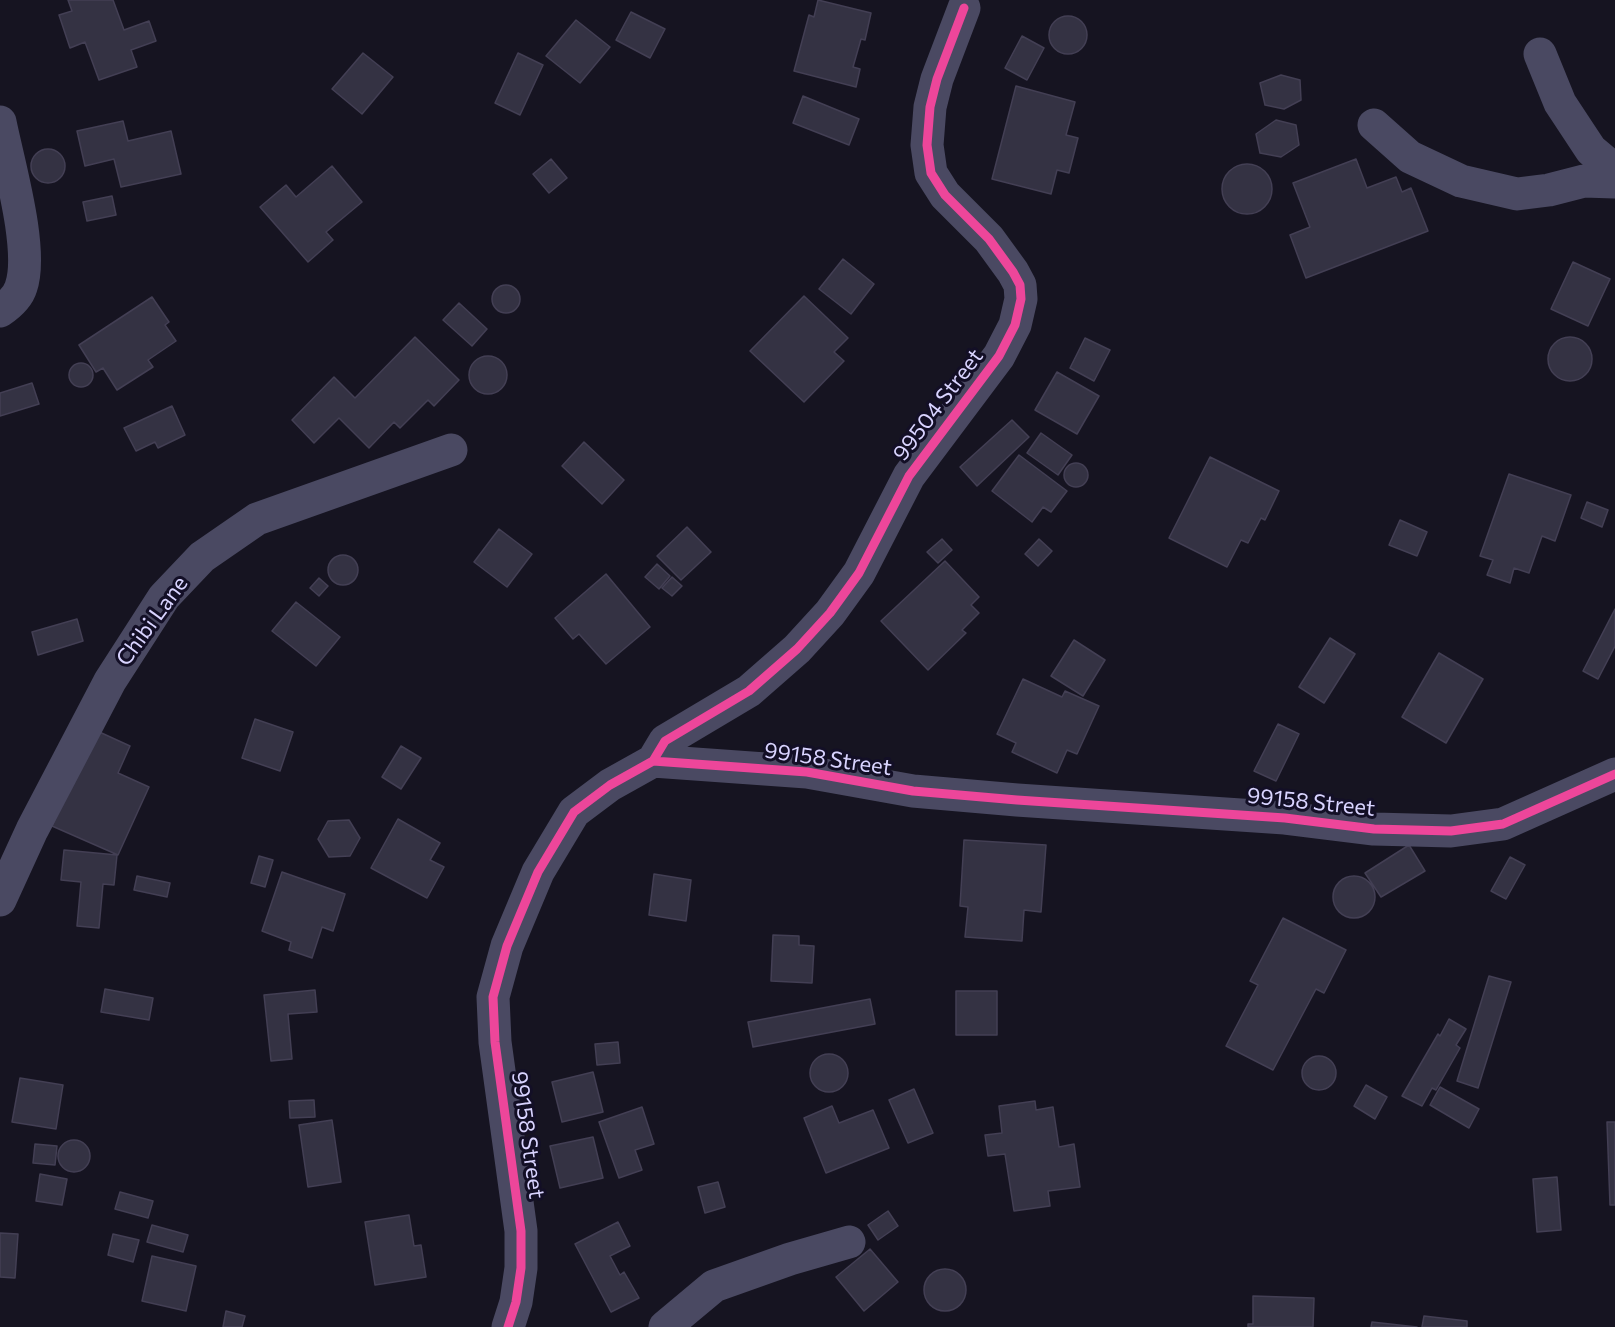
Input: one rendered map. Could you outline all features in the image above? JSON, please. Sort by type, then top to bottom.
[{"type":"street","name":"99504 Street","points":[[653,761],[665,741],[749,691],[797,649],[830,613],[859,573],[909,476],[999,356],[1015,325],[1021,299],[1020,285],[1013,272],[989,239],[945,195],[931,173],[927,146],[930,107],[937,79],[964,8]]},
{"type":"street","points":[[1540,54],[1560,103],[1592,150],[1615,170]]},
{"type":"street","points":[[0,122],[19,213],[25,261],[21,290],[13,301],[0,311]]},
{"type":"street","points":[[1374,125],[1410,157],[1461,181],[1517,194],[1549,190],[1584,181],[1615,182]]},
{"type":"street","name":"Chibi Lane","points":[[0,900],[32,830],[110,681],[164,597],[202,557],[257,519],[451,450]]},
{"type":"street","name":"99158 Street","points":[[508,1327],[516,1302],[521,1268],[521,1232],[495,1042],[493,997],[507,946],[538,872],[574,812],[610,785],[653,761],[807,772],[913,791],[1285,818],[1374,829],[1451,831],[1503,824],[1615,774]]},
{"type":"street","points":[[665,1327],[714,1286],[790,1259],[849,1242]]},
{"type":"building","points":[[68,0],[113,0],[124,30],[149,21],[156,41],[131,50],[137,67],[99,80],[85,42],[70,48],[59,15],[72,11]]},
{"type":"building","points":[[818,0],[871,13],[865,40],[861,39],[853,67],[860,69],[856,87],[794,71],[809,15],[814,17]]},
{"type":"building","points":[[631,12],[665,29],[650,58],[616,40]]},
{"type":"building","points":[[1068,16],[1081,22],[1087,35],[1081,48],[1068,54],[1055,48],[1049,35],[1055,22]]},
{"type":"building","points":[[576,20],[610,47],[580,83],[546,56]]},
{"type":"building","points":[[1022,36],[1044,48],[1027,80],[1005,68]]},
{"type":"building","points":[[363,53],[393,77],[362,114],[332,89]]},
{"type":"building","points":[[518,53],[543,65],[520,115],[495,103]]},
{"type":"building","points":[[1281,75],[1300,80],[1301,100],[1284,109],[1265,105],[1260,83]]},
{"type":"building","points":[[1016,86],[1075,102],[1066,135],[1078,138],[1069,173],[1057,170],[1051,194],[992,179]]},
{"type":"building","points":[[803,96],[859,119],[849,145],[793,123]]},
{"type":"building","points":[[1276,120],[1296,125],[1299,145],[1281,157],[1260,153],[1256,134]]},
{"type":"building","points":[[123,121],[128,141],[171,131],[181,174],[121,187],[114,159],[85,166],[77,131]]},
{"type":"building","points":[[48,149],[60,154],[65,166],[60,178],[48,183],[36,178],[31,166],[36,154]]},
{"type":"building","points":[[551,159],[567,178],[549,193],[533,174]]},
{"type":"building","points":[[1356,159],[1367,188],[1396,177],[1402,192],[1411,188],[1428,231],[1306,278],[1290,235],[1310,227],[1293,183]]},
{"type":"building","points":[[1242,164],[1252,164],[1265,171],[1272,184],[1272,194],[1265,207],[1252,214],[1242,214],[1233,210],[1226,203],[1222,194],[1222,184],[1226,175],[1233,168]]},
{"type":"building","points":[[332,166],[362,202],[326,232],[333,240],[308,262],[260,207],[286,185],[296,197]]},
{"type":"building","points":[[112,196],[116,215],[87,221],[83,202]]},
{"type":"building","points":[[843,259],[874,284],[851,314],[819,289]]},
{"type":"building","points":[[1573,262],[1610,279],[1588,326],[1551,309]]},
{"type":"building","points":[[506,285],[516,289],[520,299],[516,309],[506,313],[496,309],[492,299],[496,289]]},
{"type":"building","points":[[804,296],[848,338],[834,352],[844,361],[804,402],[750,351]]},
{"type":"building","points":[[152,297],[169,322],[165,325],[176,341],[148,360],[153,367],[117,390],[103,368],[96,372],[79,345]]},
{"type":"building","points":[[459,303],[487,329],[472,346],[443,320]]},
{"type":"building","points":[[415,337],[459,380],[434,406],[428,400],[400,428],[394,422],[369,448],[339,418],[314,443],[292,420],[334,377],[355,398]]},
{"type":"building","points":[[1570,337],[1578,338],[1586,343],[1591,351],[1591,367],[1586,375],[1578,380],[1570,381],[1562,380],[1554,375],[1549,367],[1548,359],[1549,351],[1554,343],[1562,338]]},
{"type":"building","points":[[1085,338],[1110,350],[1094,381],[1070,368]]},
{"type":"building","points":[[488,356],[501,362],[507,375],[501,388],[488,394],[475,388],[469,375],[475,362]]},
{"type":"building","points":[[81,363],[90,366],[93,375],[90,384],[81,387],[72,384],[69,375],[72,366]]},
{"type":"building","points":[[1057,372],[1099,396],[1077,434],[1035,410]]},
{"type":"building","points":[[32,383],[39,404],[0,416],[0,393]]},
{"type":"building","points":[[172,406],[185,435],[158,448],[155,442],[136,451],[124,428]]},
{"type":"building","points":[[1012,420],[1029,437],[977,486],[960,467]]},
{"type":"building","points":[[1041,433],[1072,455],[1058,475],[1027,453]]},
{"type":"building","points":[[584,442],[624,480],[602,504],[562,466]]},
{"type":"building","points":[[1019,455],[1067,491],[1051,512],[1043,507],[1032,522],[992,491]]},
{"type":"building","points":[[1210,457],[1279,491],[1265,520],[1261,518],[1248,543],[1241,540],[1227,567],[1169,538]]},
{"type":"building","points":[[1076,463],[1085,466],[1088,475],[1085,484],[1076,487],[1067,484],[1064,475],[1067,466]]},
{"type":"building","points":[[1509,474],[1571,495],[1555,541],[1542,536],[1529,573],[1514,568],[1510,583],[1487,575],[1493,560],[1480,556]]},
{"type":"building","points":[[1587,502],[1608,510],[1602,527],[1581,518]]},
{"type":"building","points":[[1400,520],[1427,532],[1417,556],[1389,545]]},
{"type":"building","points":[[687,527],[711,552],[681,580],[657,556]]},
{"type":"building","points":[[499,529],[532,554],[507,587],[474,562]]},
{"type":"building","points":[[942,539],[952,550],[938,563],[927,552]]},
{"type":"building","points":[[1039,539],[1052,551],[1038,566],[1025,554]]},
{"type":"building","points":[[343,555],[353,560],[358,570],[353,580],[343,585],[333,580],[328,570],[333,560]]},
{"type":"building","points":[[945,561],[979,597],[971,605],[979,613],[962,630],[966,633],[928,670],[881,621]]},
{"type":"building","points":[[657,564],[670,576],[659,589],[645,577]]},
{"type":"building","points":[[606,574],[650,627],[606,664],[579,634],[573,639],[555,618]]},
{"type":"building","points":[[672,577],[682,586],[672,596],[662,588]]},
{"type":"building","points":[[319,578],[328,586],[319,596],[310,588]]},
{"type":"building","points":[[296,602],[340,637],[316,666],[272,631]]},
{"type":"building","points":[[1615,609],[1615,646],[1598,679],[1583,671]]},
{"type":"building","points":[[77,619],[83,641],[38,655],[32,632]]},
{"type":"building","points":[[1330,638],[1355,654],[1324,703],[1299,687]]},
{"type":"building","points":[[1074,640],[1105,660],[1083,696],[1051,676]]},
{"type":"building","points":[[1439,653],[1483,679],[1446,743],[1402,717]]},
{"type":"building","points":[[1023,679],[1062,697],[1065,691],[1099,706],[1077,754],[1067,750],[1057,773],[1012,752],[1016,743],[997,734]]},
{"type":"building","points":[[255,719],[293,732],[280,771],[242,758]]},
{"type":"building","points":[[1278,724],[1299,734],[1276,781],[1254,771]]},
{"type":"building","points":[[95,730],[130,746],[118,773],[149,787],[118,855],[52,826]]},
{"type":"building","points":[[401,746],[421,758],[401,789],[382,777]]},
{"type":"building","points":[[398,819],[440,843],[430,860],[444,867],[427,898],[371,868]]},
{"type":"building","points":[[349,820],[360,838],[350,856],[329,857],[318,839],[328,821]]},
{"type":"building","points":[[964,840],[1046,845],[1041,912],[1024,910],[1022,941],[965,937],[968,907],[960,906]]},
{"type":"building","points":[[1409,845],[1425,871],[1381,897],[1365,873]]},
{"type":"building","points":[[64,850],[117,855],[114,885],[103,884],[99,928],[77,926],[81,882],[61,880]]},
{"type":"building","points":[[259,856],[273,860],[265,887],[251,883]]},
{"type":"building","points":[[1510,857],[1525,865],[1506,899],[1491,891]]},
{"type":"building","points":[[282,872],[345,894],[333,931],[322,927],[312,958],[289,950],[291,942],[262,931]]},
{"type":"building","points":[[654,874],[691,880],[686,921],[649,915]]},
{"type":"building","points":[[137,876],[170,883],[167,897],[134,890]]},
{"type":"building","points":[[1354,876],[1362,877],[1369,882],[1374,889],[1374,905],[1369,912],[1362,917],[1354,918],[1346,917],[1339,912],[1334,905],[1333,897],[1334,889],[1339,882],[1346,877]]},
{"type":"building","points":[[1283,918],[1346,950],[1324,993],[1316,989],[1273,1070],[1226,1046],[1258,985],[1250,981]]},
{"type":"building","points":[[773,935],[799,936],[799,945],[814,946],[812,983],[771,981]]},
{"type":"building","points":[[1489,976],[1511,982],[1478,1088],[1457,1081]]},
{"type":"building","points":[[105,989],[153,998],[149,1020],[101,1012]]},
{"type":"building","points":[[315,990],[317,1012],[288,1014],[292,1059],[271,1061],[264,995]]},
{"type":"building","points":[[956,991],[997,991],[997,1035],[956,1035]]},
{"type":"building","points":[[870,999],[875,1024],[753,1047],[748,1022]]},
{"type":"building","points":[[1449,1019],[1466,1029],[1456,1045],[1460,1048],[1436,1090],[1432,1088],[1422,1106],[1402,1096]]},
{"type":"building","points":[[618,1042],[620,1063],[597,1065],[595,1044]]},
{"type":"building","points":[[829,1054],[843,1059],[848,1073],[843,1087],[829,1092],[815,1087],[810,1073],[815,1059]]},
{"type":"building","points":[[1319,1056],[1331,1061],[1336,1073],[1331,1085],[1319,1090],[1307,1085],[1302,1073],[1307,1061]]},
{"type":"building","points":[[593,1072],[603,1112],[562,1122],[552,1082]]},
{"type":"building","points":[[20,1078],[63,1085],[56,1129],[12,1122]]},
{"type":"building","points":[[1366,1085],[1387,1097],[1375,1119],[1354,1106]]},
{"type":"building","points":[[1440,1087],[1479,1109],[1469,1128],[1430,1105]]},
{"type":"building","points":[[914,1089],[933,1133],[908,1143],[889,1100]]},
{"type":"building","points":[[314,1100],[315,1117],[290,1118],[289,1101]]},
{"type":"building","points":[[1035,1101],[1036,1110],[1053,1107],[1059,1147],[1074,1144],[1080,1187],[1048,1191],[1050,1206],[1014,1211],[1005,1154],[988,1156],[985,1135],[1002,1133],[999,1106]]},
{"type":"building","points":[[832,1106],[839,1123],[873,1110],[889,1148],[826,1173],[804,1118]]},
{"type":"building","points":[[642,1107],[654,1144],[635,1150],[642,1170],[619,1178],[599,1122]]},
{"type":"building","points":[[332,1120],[341,1182],[308,1187],[299,1125]]},
{"type":"building","points":[[1607,1122],[1615,1122],[1615,1205],[1610,1205]]},
{"type":"building","points":[[593,1137],[603,1178],[560,1188],[550,1146]]},
{"type":"building","points":[[74,1140],[85,1145],[90,1156],[85,1167],[74,1172],[63,1167],[58,1156],[63,1145]]},
{"type":"building","points":[[35,1144],[57,1146],[55,1165],[33,1163]]},
{"type":"building","points":[[40,1174],[67,1179],[62,1205],[36,1201]]},
{"type":"building","points":[[1557,1177],[1561,1230],[1537,1232],[1533,1179]]},
{"type":"building","points":[[718,1182],[725,1207],[705,1213],[698,1187]]},
{"type":"building","points":[[120,1192],[153,1201],[148,1218],[115,1209]]},
{"type":"building","points":[[888,1211],[898,1226],[878,1240],[868,1225]]},
{"type":"building","points":[[409,1215],[414,1246],[421,1245],[426,1277],[375,1285],[365,1222]]},
{"type":"building","points":[[618,1222],[630,1246],[610,1256],[620,1275],[624,1272],[639,1298],[611,1312],[575,1244]]},
{"type":"building","points":[[152,1225],[188,1235],[183,1252],[147,1242]]},
{"type":"building","points":[[0,1233],[18,1234],[15,1278],[0,1277]]},
{"type":"building","points":[[113,1234],[139,1240],[133,1262],[108,1255]]},
{"type":"building","points":[[870,1249],[898,1282],[864,1311],[836,1277]]},
{"type":"building","points":[[152,1256],[196,1266],[186,1311],[142,1301]]},
{"type":"building","points":[[945,1269],[960,1275],[966,1290],[960,1305],[945,1311],[930,1305],[924,1290],[930,1275]]},
{"type":"building","points":[[1253,1296],[1314,1298],[1313,1327],[1248,1327],[1248,1324],[1253,1324]]},
{"type":"building","points":[[226,1311],[245,1316],[242,1327],[223,1327]]},
{"type":"building","points":[[1424,1316],[1467,1321],[1467,1327],[1422,1327]]},
{"type":"building","points":[[1372,1322],[1417,1327],[1371,1327]]},
{"type":"cycle path","points":[[653,761],[665,741],[749,691],[797,649],[830,613],[859,573],[909,476],[999,356],[1015,325],[1021,299],[1020,285],[1013,272],[989,239],[945,195],[931,173],[927,145],[930,107],[937,79],[964,8]]},
{"type":"cycle path","points":[[508,1327],[516,1302],[521,1268],[521,1231],[495,1042],[493,997],[507,946],[538,872],[574,812],[610,785],[653,761],[807,772],[913,791],[1285,818],[1374,829],[1451,831],[1503,824],[1615,774]]}]
